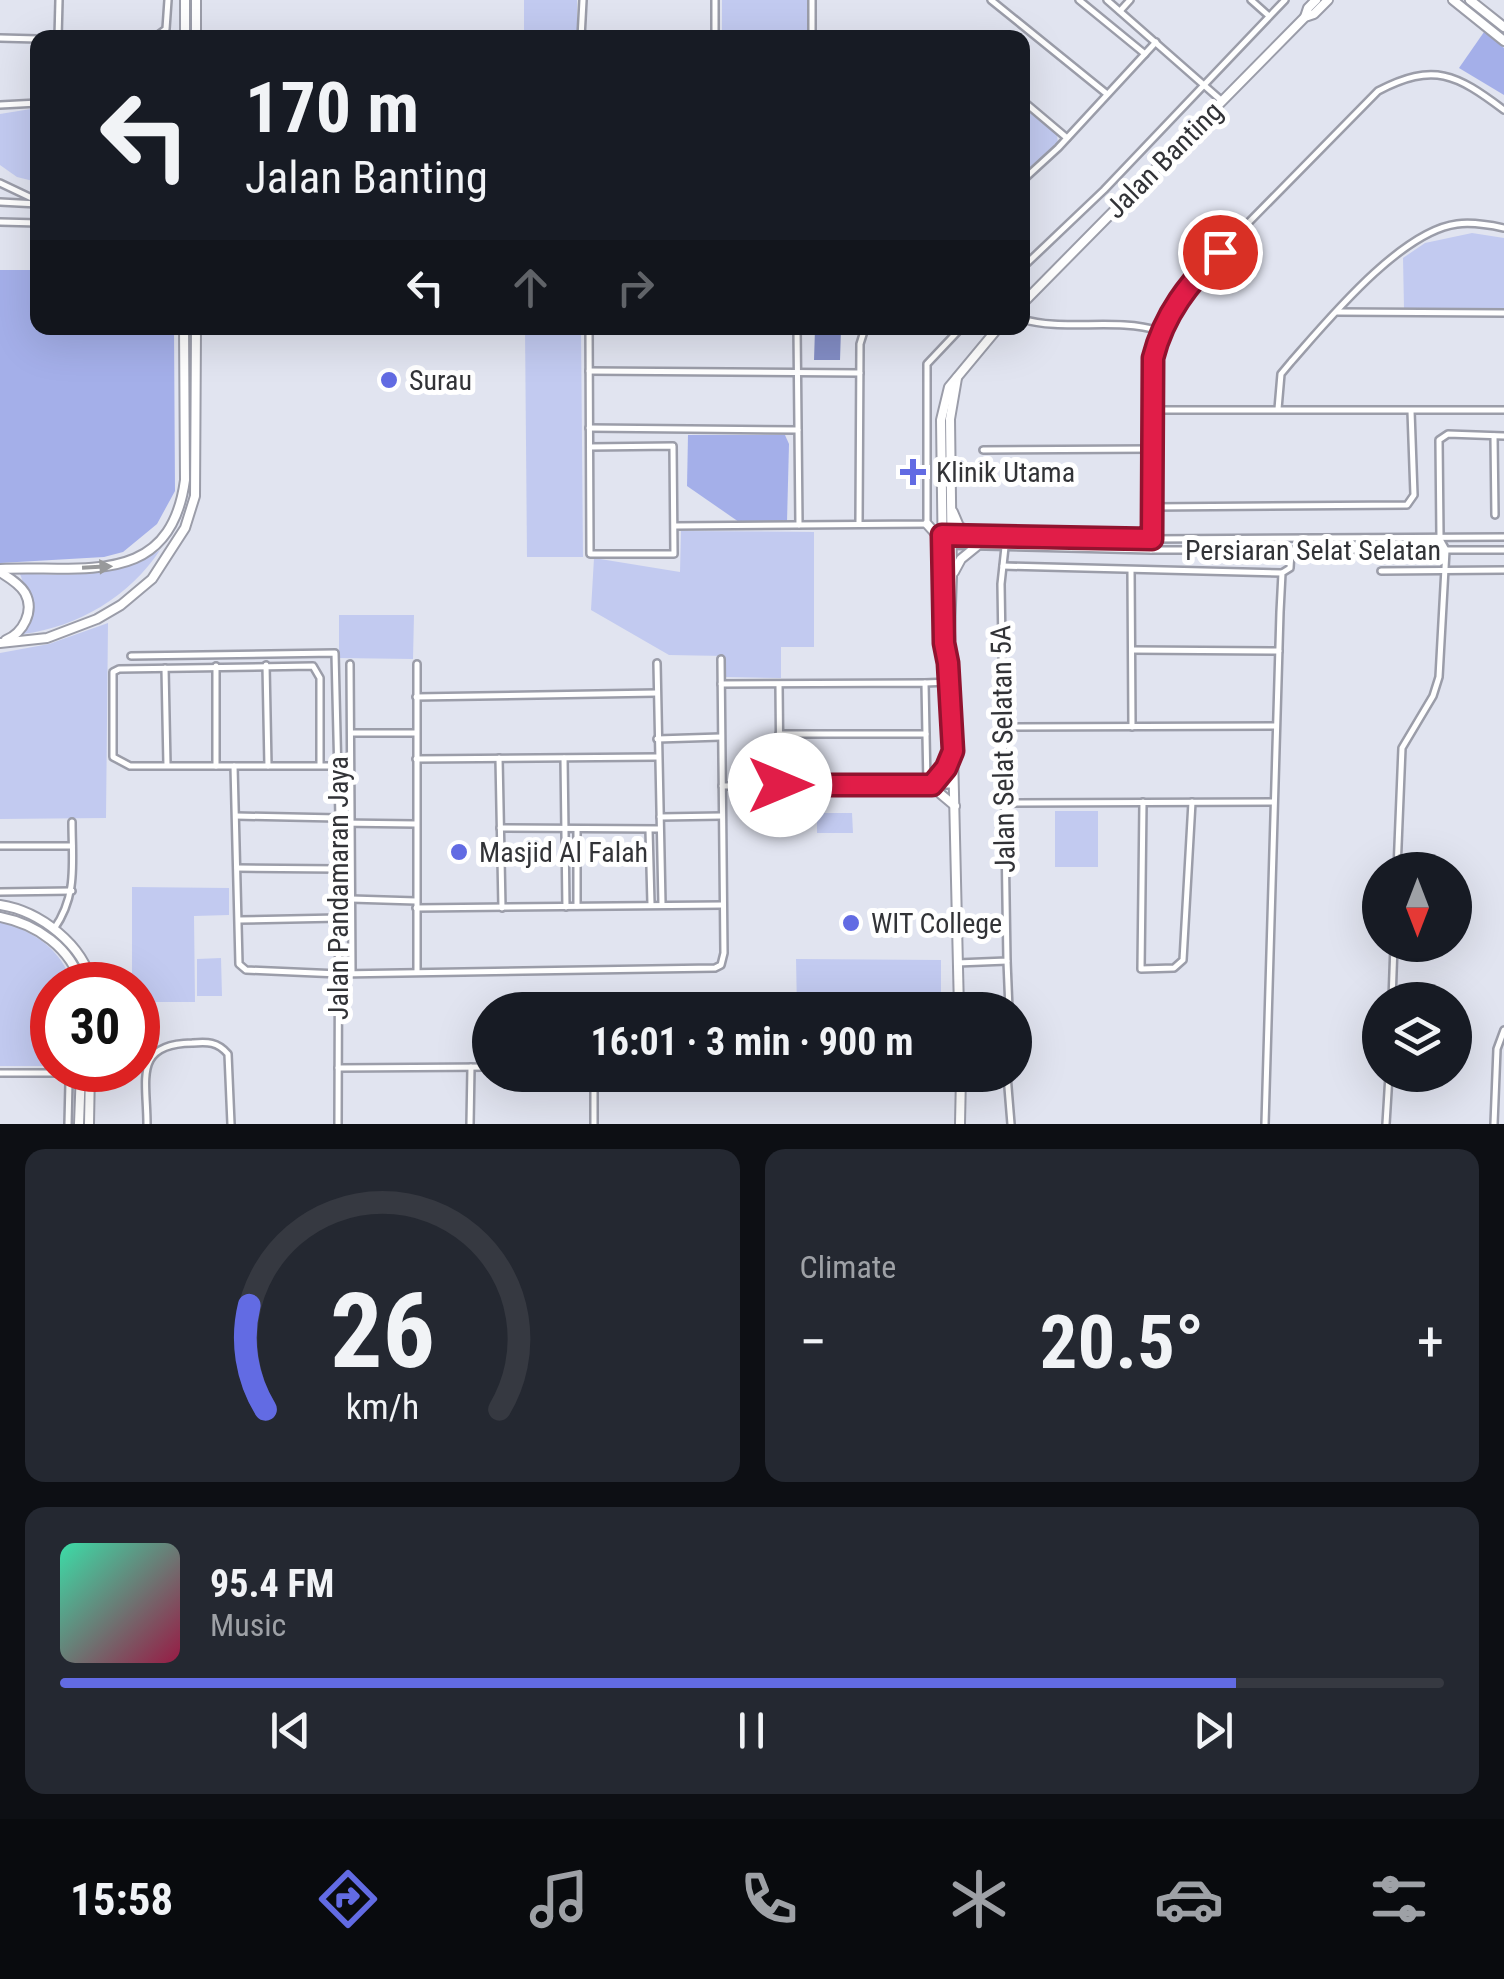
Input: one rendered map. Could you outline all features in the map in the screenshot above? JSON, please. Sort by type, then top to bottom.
[{"type":"main road","points":[[185,0],[185,30]]},
{"type":"main road","points":[[196,0],[196,30]]},
{"type":"main road","name":"Jalan Banting","points":[[1030,296],[1306,16],[1316,0]]},
{"type":"main road","name":"Jalan Banting","points":[[1306,16],[1314,14],[1328,0]]},
{"type":"main road","points":[[1453,0],[1504,41]]},
{"type":"main road","points":[[1470,0],[1504,27]]},
{"type":"main road","points":[[0,571],[117,566],[145,555],[168,535],[182,504],[185,480],[184,335]]},
{"type":"main road","points":[[0,643],[47,638],[98,619],[121,605],[152,579],[185,528],[195,496],[196,335]]},
{"type":"main road","points":[[958,992],[953,751],[944,643],[947,540],[941,420],[948,387],[988,335]]},
{"type":"main road","points":[[947,540],[950,419],[957,376]]},
{"type":"main road","points":[[950,503],[959,526],[972,536]]},
{"type":"main road","points":[[927,524],[936,534],[937,559],[947,577]]},
{"type":"main road","points":[[947,577],[978,546]]},
{"type":"main road","points":[[0,571],[24,591],[28,605],[22,629],[0,643]]},
{"type":"main road","points":[[953,751],[946,768],[930,785],[954,806]]},
{"type":"main road","points":[[0,906],[14,908],[54,930],[83,962]]},
{"type":"main road","points":[[0,917],[54,930]]},
{"type":"main road","points":[[31,925],[71,962]]},
{"type":"main road","points":[[54,930],[60,948]]},
{"type":"main road","points":[[82,1092],[84,1124]]},
{"type":"main road","points":[[84,1124],[89,1092]]},
{"type":"main road","points":[[960,1124],[961,1092]]},
{"type":"street","points":[[58,30],[59,0]]},
{"type":"street","points":[[165,30],[168,0]]},
{"type":"street","points":[[581,30],[583,0]]},
{"type":"street","points":[[715,0],[715,30]]},
{"type":"street","points":[[812,0],[812,30]]},
{"type":"street","points":[[991,0],[1028,30]]},
{"type":"street","points":[[1079,0],[1145,54]]},
{"type":"street","points":[[1107,0],[1222,101]]},
{"type":"street","points":[[1120,11],[1130,0]]},
{"type":"street","points":[[1252,0],[1269,16]]},
{"type":"street","points":[[1030,260],[1104,190],[1285,0]]},
{"type":"street","points":[[1030,32],[1107,94]]},
{"type":"street","points":[[0,38],[30,38]]},
{"type":"street","points":[[1030,173],[1156,42]]},
{"type":"street","points":[[1151,550],[1153,358],[1160,331],[1195,277],[1378,91],[1403,78],[1439,74],[1471,85],[1504,110]]},
{"type":"street","points":[[0,105],[30,103]]},
{"type":"street","points":[[1030,107],[1067,138]]},
{"type":"street","points":[[0,183],[30,198]]},
{"type":"street","points":[[0,202],[30,202]]},
{"type":"street","points":[[0,222],[30,223]]},
{"type":"street","points":[[1278,409],[1281,374],[1376,273],[1423,234],[1458,224],[1504,227]]},
{"type":"street","points":[[1337,312],[1504,313]]},
{"type":"street","points":[[1030,320],[1132,323],[1160,331]]},
{"type":"street","points":[[589,335],[590,554],[674,554],[673,446],[590,448]]},
{"type":"street","points":[[797,335],[799,525]]},
{"type":"street","points":[[859,524],[863,335]]},
{"type":"street","points":[[674,526],[927,524],[927,364],[954,335]]},
{"type":"street","points":[[589,371],[860,373]]},
{"type":"street","points":[[1153,410],[1504,410]]},
{"type":"street","points":[[1153,507],[1406,506],[1414,496],[1411,410]]},
{"type":"street","points":[[589,428],[798,430]]},
{"type":"street","points":[[1440,536],[1440,440],[1448,434],[1504,436]]},
{"type":"street","points":[[1494,436],[1494,515]]},
{"type":"street","points":[[983,450],[1153,449]]},
{"type":"street","name":"Persiaran Selat Selatan","points":[[947,540],[972,536],[1504,537]]},
{"type":"street","points":[[1398,852],[1402,748],[1433,696],[1439,678],[1446,550],[1440,541],[1411,536]]},
{"type":"street","name":"Persiaran Selat Selatan","points":[[947,540],[978,546],[1151,550],[1504,550]]},
{"type":"street","name":"Jalan Selat Selatan 5A","points":[[1005,547],[1000,584],[1008,992]]},
{"type":"street","points":[[1003,566],[1282,572],[1290,568],[1291,551]]},
{"type":"street","points":[[1132,569],[1132,727]]},
{"type":"street","points":[[1381,570],[1504,570]]},
{"type":"street","points":[[1265,1124],[1282,572]]},
{"type":"street","points":[[1132,650],[1279,651]]},
{"type":"street","name":"Jalan Pandamaran Jaya","points":[[131,656],[335,653],[338,1124]]},
{"type":"street","points":[[234,766],[240,964],[246,970],[338,974],[714,968],[721,965],[724,953],[721,658]]},
{"type":"street","points":[[657,663],[662,904]]},
{"type":"street","name":"Jalan Pandamaran Jaya","points":[[350,664],[352,973]]},
{"type":"street","points":[[416,664],[417,972]]},
{"type":"street","points":[[266,665],[268,766]]},
{"type":"street","points":[[320,766],[319,672],[309,665],[119,670],[112,676],[113,757],[125,766],[320,766],[338,766]]},
{"type":"street","points":[[216,666],[216,766]]},
{"type":"street","points":[[165,668],[167,766]]},
{"type":"street","points":[[721,684],[949,682]]},
{"type":"street","points":[[925,683],[930,785]]},
{"type":"street","points":[[779,685],[780,785]]},
{"type":"street","points":[[416,698],[656,693]]},
{"type":"street","points":[[1002,727],[1276,726]]},
{"type":"street","points":[[351,733],[416,733]]},
{"type":"street","points":[[779,734],[926,734]]},
{"type":"street","points":[[657,739],[721,737]]},
{"type":"street","points":[[416,759],[657,757]]},
{"type":"street","points":[[499,758],[502,908]]},
{"type":"street","points":[[564,758],[566,906]]},
{"type":"street","points":[[722,786],[954,785]]},
{"type":"street","points":[[1143,802],[1140,969],[1174,968],[1183,960],[1192,802]]},
{"type":"street","points":[[1004,803],[1274,802]]},
{"type":"street","points":[[236,816],[416,824]]},
{"type":"street","points":[[659,817],[722,816]]},
{"type":"street","points":[[54,930],[67,911],[72,892],[72,822]]},
{"type":"street","points":[[500,828],[659,829]]},
{"type":"street","points":[[576,829],[577,906]]},
{"type":"street","points":[[649,830],[650,904]]},
{"type":"street","points":[[0,846],[72,846]]},
{"type":"street","points":[[237,868],[338,868]]},
{"type":"street","points":[[0,892],[72,892]]},
{"type":"street","points":[[352,899],[502,908],[723,905]]},
{"type":"street","points":[[238,920],[338,918]]},
{"type":"street","points":[[957,964],[1007,961]]},
{"type":"street","points":[[1494,1124],[1498,1049],[1504,1030]]},
{"type":"street","points":[[147,1124],[147,1068],[154,1051],[170,1043],[210,1042],[228,1054],[231,1124]]},
{"type":"street","points":[[338,1068],[472,1067],[470,1124]]},
{"type":"street","points":[[0,1073],[64,1073],[69,1082],[68,1124]]},
{"type":"street","points":[[594,1092],[594,1124]]},
{"type":"street","points":[[1009,1092],[1011,1124]]},
{"type":"street","points":[[1386,1124],[1388,1092]]},
{"type":"shaded area","points":[[524,0],[577,0],[577,30],[524,30]]},
{"type":"shaded area","points":[[722,0],[808,0],[807,30],[722,30]]},
{"type":"shaded area","points":[[1484,32],[1504,48],[1504,95],[1459,68]]},
{"type":"shaded area","points":[[30,109],[30,180],[0,165],[0,114]]},
{"type":"shaded area","points":[[1030,111],[1057,134],[1058,144],[1030,171]]},
{"type":"shaded area","points":[[1472,233],[1504,238],[1504,308],[1404,308],[1403,258],[1425,243]]},
{"type":"shaded area","points":[[0,270],[30,270],[30,335],[174,335],[175,491],[157,524],[123,552],[104,557],[0,563]]},
{"type":"shaded area","points":[[525,335],[581,335],[583,557],[527,557]]},
{"type":"shaded area","points":[[815,335],[841,335],[840,360],[814,360]]},
{"type":"shaded area","points":[[688,435],[785,435],[789,444],[787,522],[739,522],[687,486]]},
{"type":"shaded area","points":[[681,531],[814,532],[814,647],[781,647],[781,678],[726,677],[724,656],[669,655],[591,610],[594,558],[680,572]]},
{"type":"shaded area","points":[[160,550],[134,582],[101,607],[63,624],[23,634],[31,609],[20,574],[110,571]]},
{"type":"shaded area","points":[[339,615],[414,615],[413,659],[339,658]]},
{"type":"shaded area","points":[[108,623],[106,818],[0,819],[0,653],[49,644]]},
{"type":"shaded area","points":[[1055,811],[1098,811],[1098,867],[1055,867]]},
{"type":"shaded area","points":[[817,813],[852,813],[853,833],[817,833]]},
{"type":"shaded area","points":[[132,887],[229,888],[229,915],[194,916],[195,1002],[160,1002],[160,962],[132,962]]},
{"type":"shaded area","points":[[0,920],[45,944],[62,962],[30,962],[30,1066],[0,1066]]},
{"type":"shaded area","points":[[221,958],[222,996],[197,996],[197,959]]},
{"type":"shaded area","points":[[796,959],[941,960],[941,992],[797,992]]},
{"type":"place","name":"Surau","points":[[389,380]]},
{"type":"place","name":"Klinik Utama","points":[[913,472]]},
{"type":"place","name":"Masjid Al Falah","points":[[459,852]]},
{"type":"place","name":"WIT College","points":[[851,923]]},
{"type":"route","points":[[780,785],[932,785],[946,768],[953,751],[944,643],[942,535],[1152,539],[1153,358],[1160,331],[1174,307],[1195,277],[1220,252]]}]
